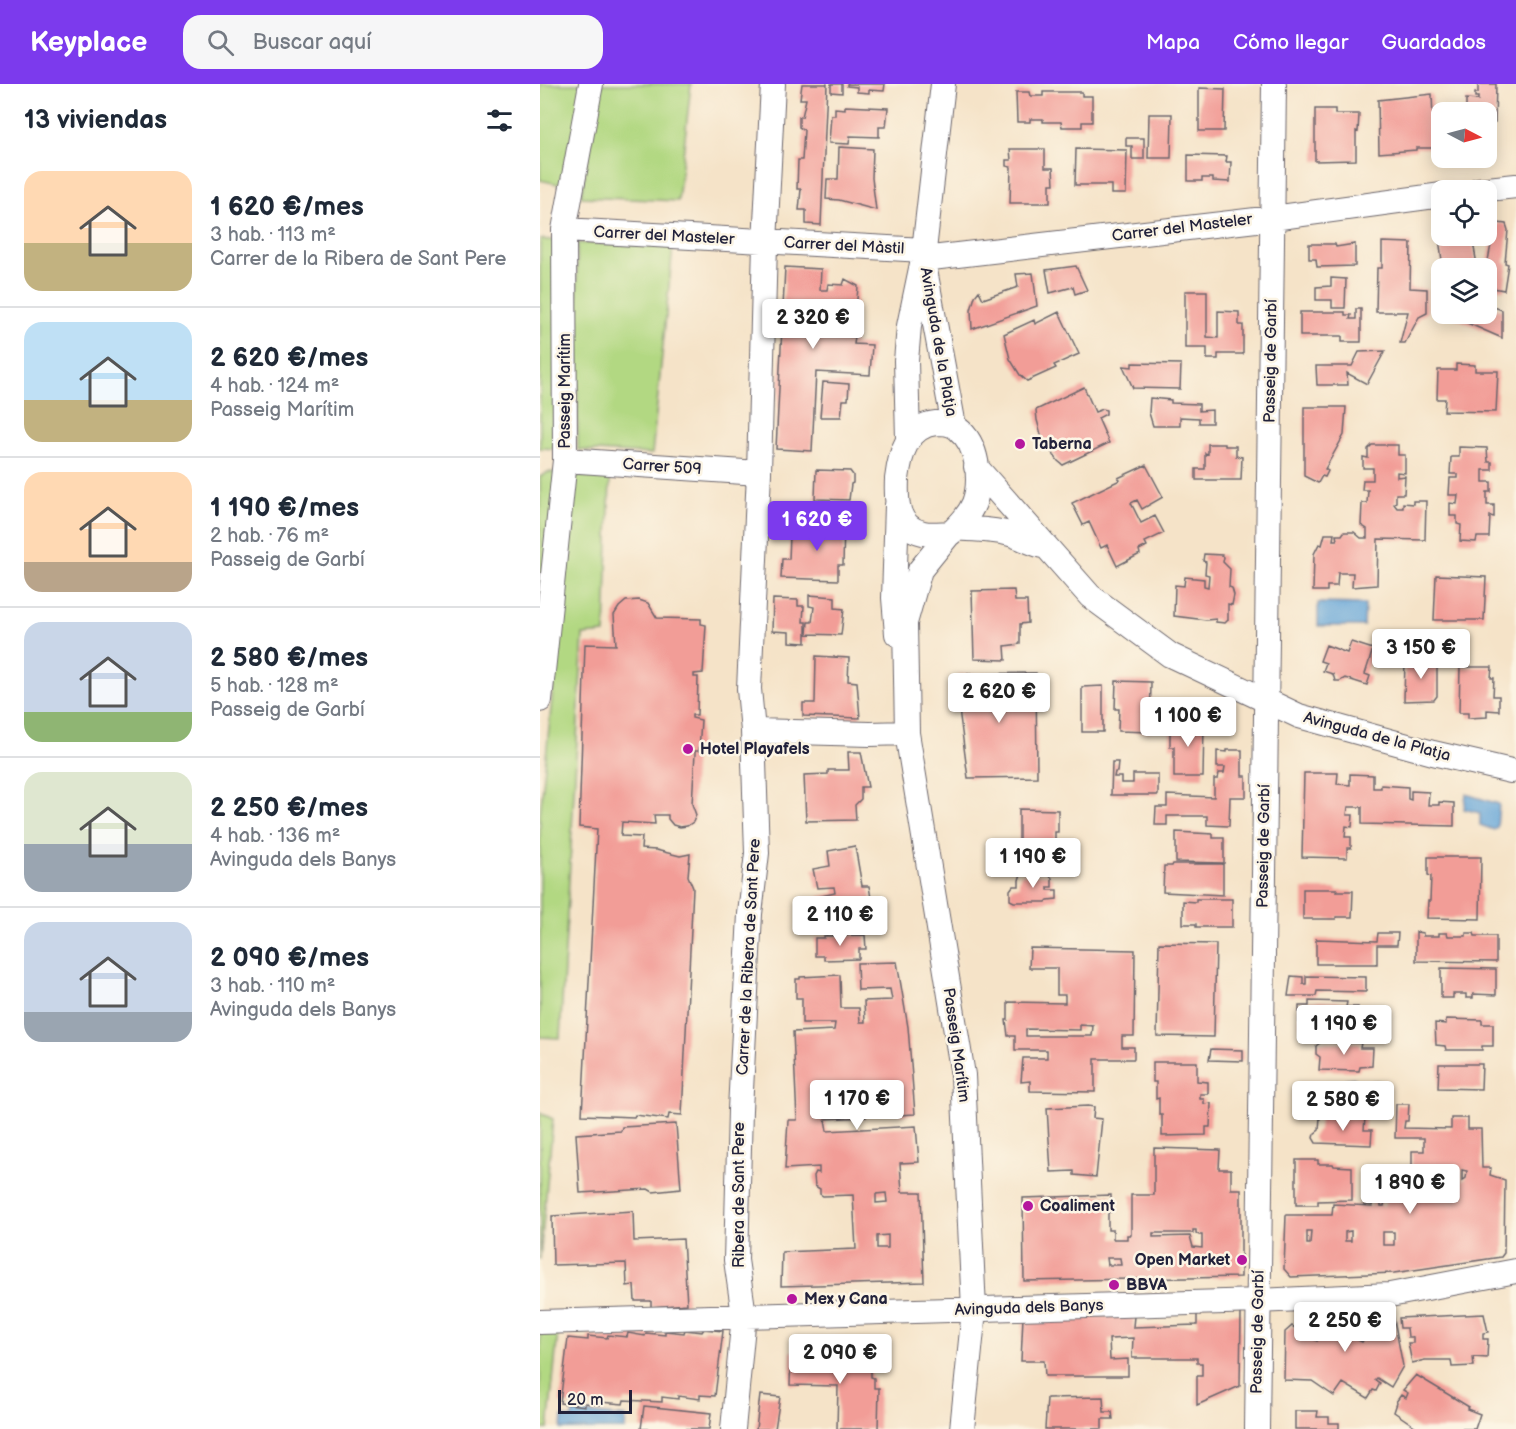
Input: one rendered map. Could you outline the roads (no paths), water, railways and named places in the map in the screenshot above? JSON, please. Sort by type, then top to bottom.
[{"type":"street","name":"Passeig Marítim","points":[[540,699],[565,460],[564,230],[591,84]]},
{"type":"street","name":"Carrer de la Ribera de Sant Pere","points":[[740,1110],[750,914],[758,853],[749,689],[773,84]]},
{"type":"street","points":[[923,254],[943,84]]},
{"type":"street","name":"Passeig de Garbí","points":[[1257,1429],[1274,84]]},
{"type":"street","points":[[1497,188],[1516,186]]},
{"type":"street","name":"Carrer del Masteler","points":[[923,254],[1274,218],[1431,197]]},
{"type":"street","name":"Carrer del Masteler","points":[[564,230],[765,243]]},
{"type":"street","name":"Carrer del Màstil","points":[[765,243],[923,254]]},
{"type":"street","name":"Avinguda de la Platja","points":[[923,254],[954,426]]},
{"type":"street","name":"Avinguda de la Platja","points":[[908,440],[906,361],[909,326],[923,254]]},
{"type":"street","points":[[925,424],[954,426],[966,438],[973,452],[979,480],[974,504],[962,523],[953,531],[922,533],[906,524],[898,512],[899,460],[908,440],[925,424]]},
{"type":"street","name":"Carrer 509","points":[[565,460],[759,473]]},
{"type":"street","name":"Avinguda de la Platja","points":[[976,466],[1090,596],[1170,655],[1299,716],[1514,773]]},
{"type":"street","name":"Passeig Marítim","points":[[897,505],[894,598],[907,733],[963,1076],[974,1310],[962,1429]]},
{"type":"street","name":"Avinguda de la Platja","points":[[953,531],[996,530],[1044,546]]},
{"type":"street","name":"Passeig Marítim","points":[[905,699],[905,623],[920,570],[953,531]]},
{"type":"street","points":[[753,731],[907,733]]},
{"type":"street","name":"Ribera de Sant Pere","points":[[733,1429],[744,1315],[736,1260],[740,1110]]},
{"type":"street","name":"Avinguda dels Banys","points":[[540,1322],[1259,1301],[1390,1295],[1516,1271]]},
{"type":"water","points":[[1318,603],[1365,604],[1364,626],[1318,626]]},
{"type":"water","points":[[1466,794],[1499,804],[1497,827],[1494,830],[1480,825],[1480,813],[1464,809]]},
{"type":"water","points":[[1354,1078],[1357,1086],[1380,1082],[1385,1087],[1384,1093],[1376,1099],[1364,1101],[1346,1099],[1346,1079]]},
{"type":"water","points":[[573,1412],[626,1417],[625,1429],[561,1429],[562,1417],[572,1418]]},
{"type":"place","name":"Taberna","points":[[1020,444]]},
{"type":"place","name":"Hotel Playafels","points":[[688,749]]},
{"type":"place","name":"Coaliment","points":[[1028,1206]]},
{"type":"place","name":"Open Market","points":[[1242,1260]]},
{"type":"place","name":"BBVA","points":[[1114,1285]]},
{"type":"place","name":"Mex y Cana","points":[[792,1299]]}]
